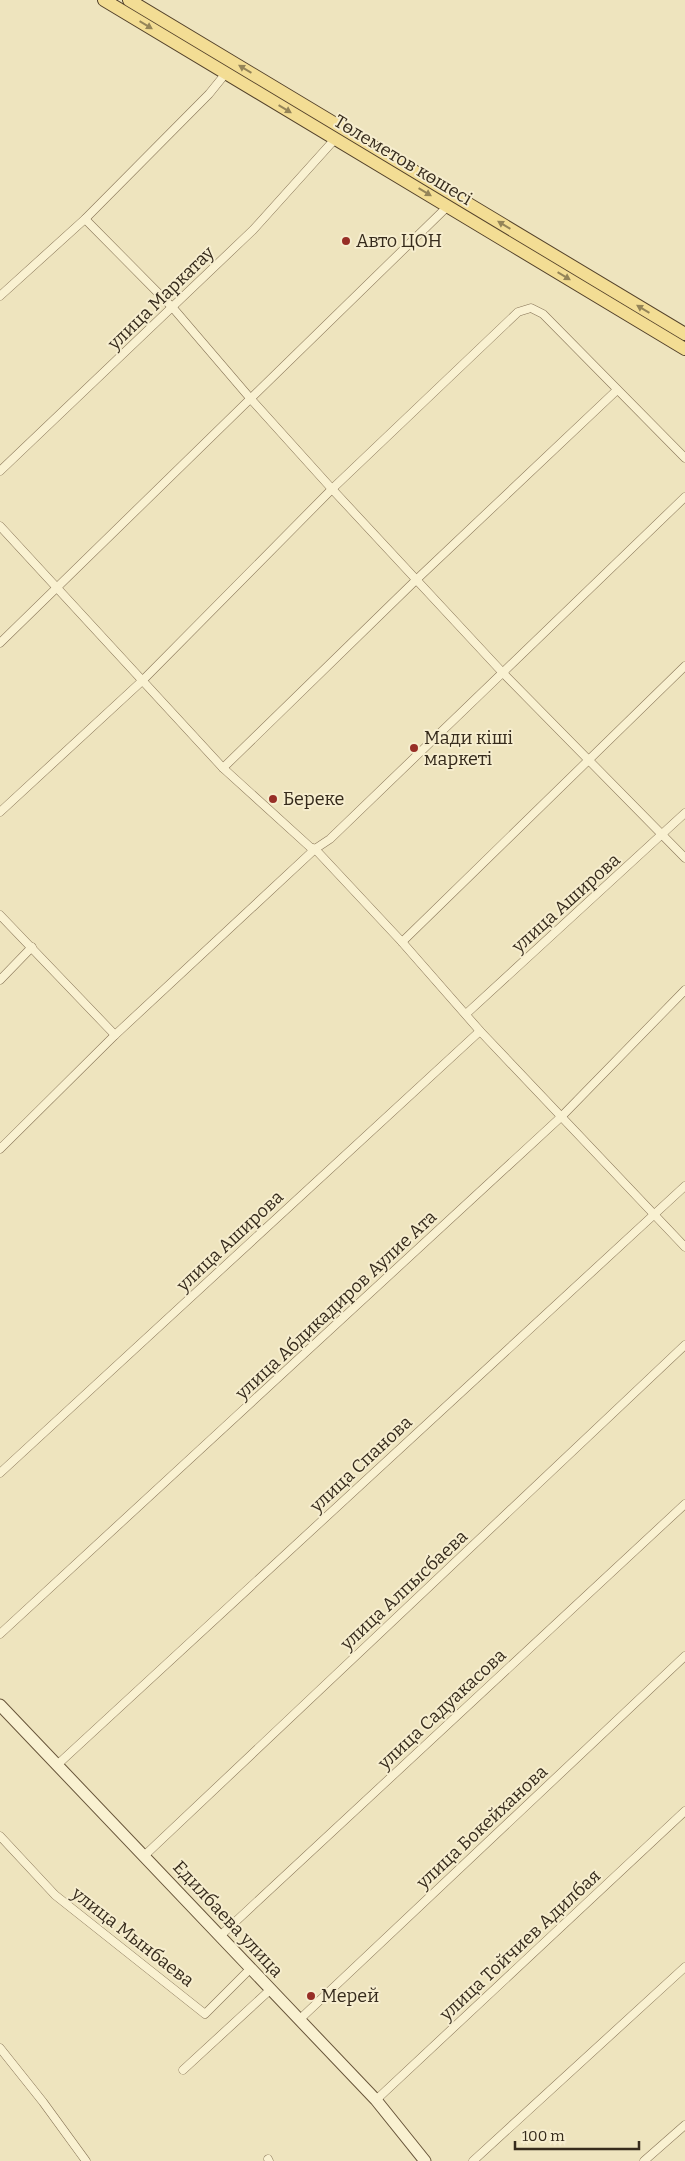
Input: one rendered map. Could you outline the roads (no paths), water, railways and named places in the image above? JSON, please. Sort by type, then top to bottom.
[{"type":"main road","name":"Төлеметов көшесі","points":[[104,0],[685,349]]},
{"type":"main road","name":"Төлеметов көшесі","points":[[129,0],[685,334]]},
{"type":"main road","points":[[448,206],[482,212]]},
{"type":"street","points":[[0,296],[86,219],[209,94],[226,73]]},
{"type":"street","name":"улица Маркатау","points":[[0,471],[253,230],[335,139]]},
{"type":"street","points":[[0,643],[448,206]]},
{"type":"street","points":[[86,219],[173,308],[250,398],[416,580],[685,858]]},
{"type":"street","points":[[0,812],[142,681],[332,489],[518,312],[531,308],[543,314],[685,458]]},
{"type":"street","points":[[222,768],[416,580],[617,390]]},
{"type":"street","points":[[0,1149],[115,1035],[315,849],[330,839],[685,498]]},
{"type":"street","points":[[0,526],[222,768],[310,847],[315,849],[402,942],[480,1031],[685,1247]]},
{"type":"street","points":[[402,942],[591,760],[685,666]]},
{"type":"street","name":"улица Аширова","points":[[466,1014],[685,813]]},
{"type":"street","points":[[0,915],[115,1035]]},
{"type":"street","points":[[0,980],[32,947]]},
{"type":"street","name":"улица Абдикадиров Аулие Ата","points":[[0,1634],[562,1116],[685,990]]},
{"type":"street","name":"улица Аширова","points":[[0,1473],[480,1031]]},
{"type":"street","name":"улица Спанова","points":[[58,1765],[685,1186]]},
{"type":"street","name":"улица Алпысбаева","points":[[144,1856],[685,1345]]},
{"type":"street","name":"улица Садуакасова","points":[[220,1936],[685,1504]]},
{"type":"street","name":"улица Бокейханова","points":[[299,2020],[685,1656]]},
{"type":"street","name":"Едилбаева улица","points":[[0,1705],[376,2100],[425,2161]]},
{"type":"street","name":"улица Тойчиев Адилбая","points":[[376,2100],[685,1811]]},
{"type":"street","name":"улица Мынбаева","points":[[0,1836],[55,1895],[205,2014],[251,1968]]},
{"type":"street","points":[[473,2161],[685,1967]]},
{"type":"street","points":[[184,2070],[270,1989]]},
{"type":"street","points":[[0,2048],[43,2102],[86,2161]]},
{"type":"street","points":[[644,2161],[685,2125]]},
{"type":"place","name":"Авто ЦОН","points":[[346,241]]},
{"type":"place","name":"Мади кіші маркеті","points":[[414,748]]},
{"type":"place","name":"Береке","points":[[273,799]]},
{"type":"place","name":"Мерей","points":[[311,1996]]}]
